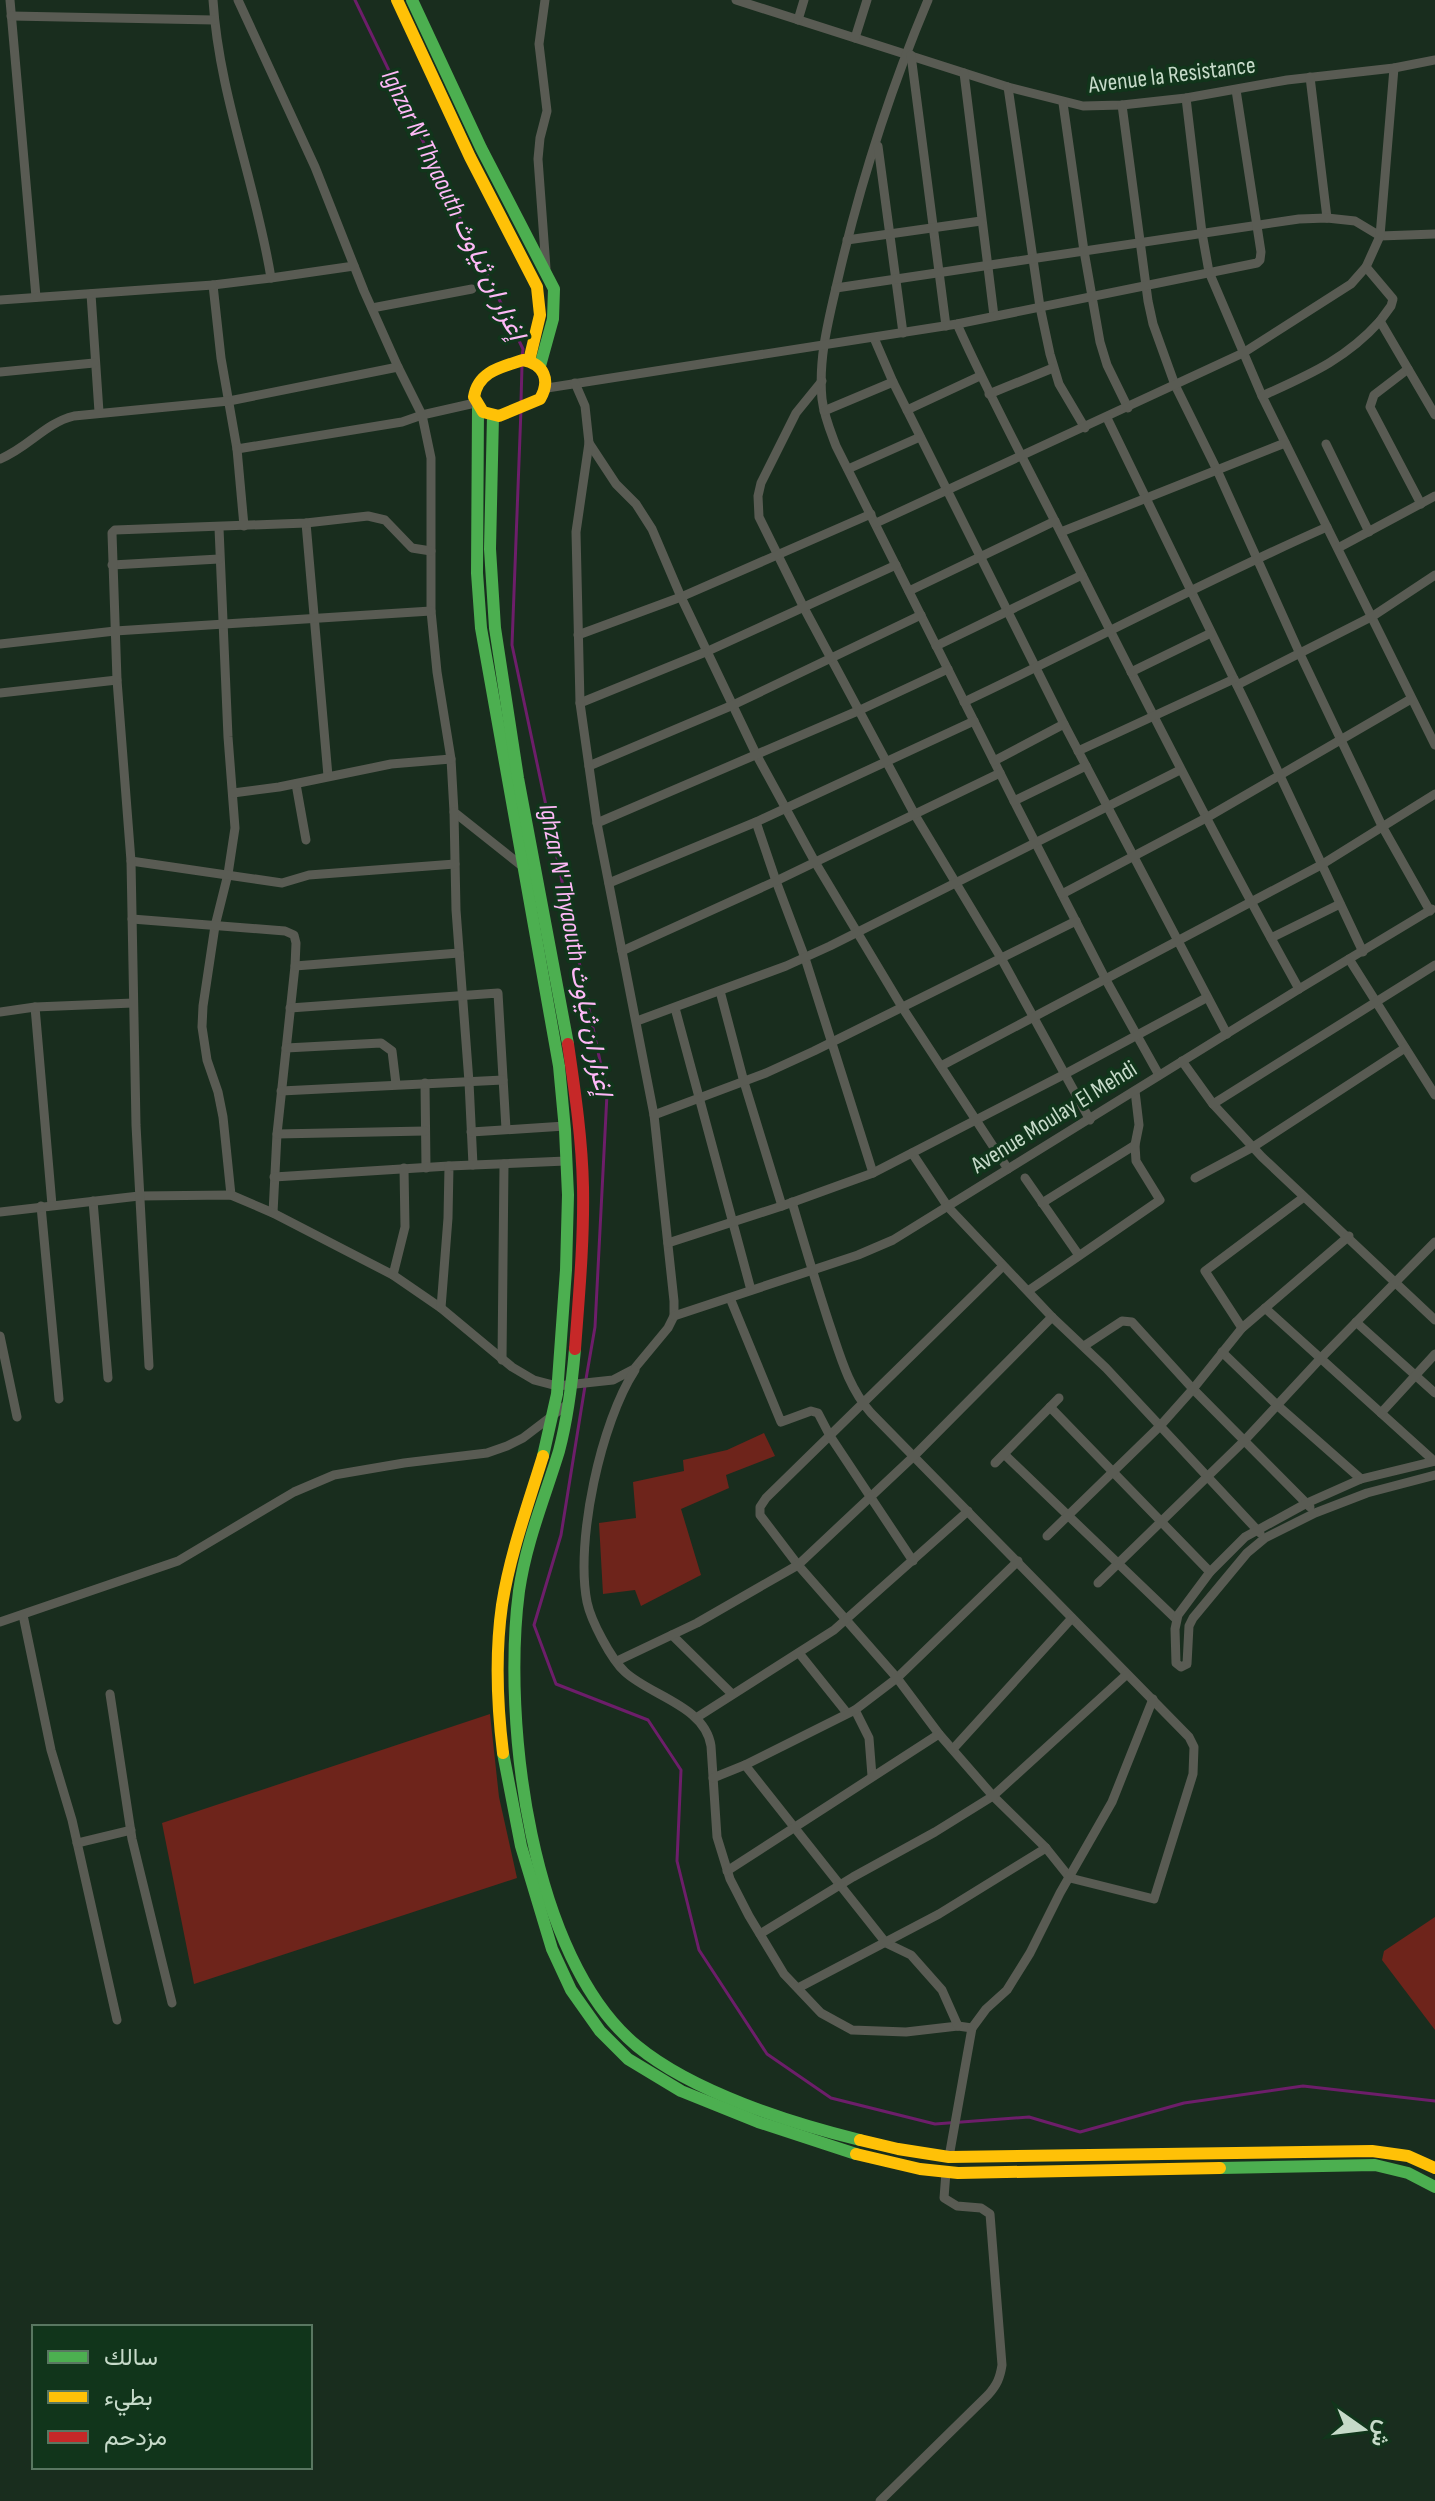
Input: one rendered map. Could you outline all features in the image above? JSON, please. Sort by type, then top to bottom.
[{"type":"street","points":[[10,0],[36,297]]},
{"type":"street","points":[[213,0],[221,69],[271,278]]},
{"type":"street","points":[[238,0],[315,167],[372,308],[422,415],[431,458],[431,611],[451,759],[459,953],[473,1165]]},
{"type":"street","points":[[397,0],[470,157],[537,287],[541,324],[534,363]]},
{"type":"street","points":[[412,0],[481,148],[554,289],[556,308],[553,327],[534,363]]},
{"type":"street","points":[[545,0],[539,44],[547,111],[538,159],[546,272]]},
{"type":"street","name":"Avenue la Resistance","points":[[736,0],[757,3],[798,20],[1008,87],[1083,106],[1186,98],[1435,60]]},
{"type":"street","points":[[798,20],[804,0]]},
{"type":"street","points":[[855,38],[867,0]]},
{"type":"street","points":[[928,0],[877,141],[847,240],[823,346],[824,411],[828,427],[848,469],[964,702],[1106,980],[1159,1075]]},
{"type":"street","points":[[11,16],[214,20]]},
{"type":"street","points":[[908,54],[939,274],[952,325],[1061,532],[1180,770],[1299,989]]},
{"type":"street","points":[[578,635],[949,490],[1243,353],[1351,284],[1366,267],[1380,236],[1394,68]]},
{"type":"street","points":[[964,73],[994,316]]},
{"type":"street","points":[[1310,77],[1327,218]]},
{"type":"street","points":[[1008,87],[1040,307],[1053,368],[1085,428]]},
{"type":"street","points":[[547,388],[952,325],[1259,262],[1262,255],[1236,90]]},
{"type":"street","points":[[1186,98],[1209,272],[1262,396],[1435,745]]},
{"type":"street","points":[[1063,103],[1091,296],[1107,365],[1128,408]]},
{"type":"street","points":[[1122,105],[1153,324],[1175,385],[1382,826],[1432,909]]},
{"type":"street","points":[[877,141],[903,333]]},
{"type":"street","points":[[836,288],[1202,233],[1327,218],[1355,221],[1380,236],[1435,234]]},
{"type":"street","points":[[847,240],[981,221]]},
{"type":"street","points":[[0,300],[213,285],[354,266]]},
{"type":"street","points":[[1262,396],[1342,357],[1380,321],[1393,299],[1366,267]]},
{"type":"street","points":[[213,285],[237,449],[244,526]]},
{"type":"street","points":[[372,308],[472,289]]},
{"type":"street","points":[[91,294],[99,412]]},
{"type":"street","points":[[1380,321],[1435,415]]},
{"type":"street","points":[[874,338],[920,437],[1064,724],[1227,1034]]},
{"type":"street","points":[[237,449],[391,424],[477,405],[493,416],[499,416],[535,403],[547,388],[546,376],[534,363],[523,360],[481,376],[473,391],[477,405],[478,600],[484,653],[559,1066],[565,1126],[568,1237],[554,1413],[513,1548],[499,1638],[504,1760],[511,1799],[531,1885],[565,1979],[613,2044],[637,2066],[664,2083],[722,2109],[865,2157],[946,2172],[1002,2173],[1375,2165],[1408,2173],[1435,2187]]},
{"type":"street","points":[[0,372],[94,363]]},
{"type":"street","points":[[0,459],[20,449],[60,420],[99,412],[229,401],[398,367]]},
{"type":"street","points":[[989,394],[1053,368]]},
{"type":"street","points":[[1408,369],[1376,393],[1370,407],[1421,504]]},
{"type":"street","points":[[907,410],[980,376]]},
{"type":"street","points":[[822,381],[796,413],[766,473],[758,496],[759,517],[777,557],[915,815],[1001,958],[1090,1120]]},
{"type":"street","points":[[824,411],[893,382]]},
{"type":"street","points":[[0,1212],[139,1196],[231,1195],[273,1213],[393,1275],[441,1308],[502,1360],[534,1380],[557,1386],[613,1380],[634,1369],[663,1336],[674,1316],[654,1115],[597,823],[580,703],[576,532],[589,443],[585,406],[575,383]]},
{"type":"street","points":[[493,416],[491,570],[494,622],[580,1117],[583,1174],[576,1385],[527,1553],[520,1584],[514,1649],[525,1794],[545,1887],[580,1975],[612,2020],[645,2053],[672,2070],[815,2129],[908,2153],[949,2157],[1372,2151],[1408,2156],[1435,2168]]},
{"type":"street","points":[[1107,418],[1363,952]]},
{"type":"street","points":[[848,469],[920,437]]},
{"type":"street","points":[[589,443],[616,484],[636,504],[652,529],[756,754],[815,862],[902,1007],[1008,1169]]},
{"type":"street","points":[[1061,532],[1285,443]]},
{"type":"street","points":[[1326,444],[1369,532]]},
{"type":"street","points":[[1338,548],[1435,496]]},
{"type":"street","points":[[149,1366],[139,1196],[131,861],[117,680],[111,537],[115,530],[219,528],[362,516],[385,520],[412,548],[431,551]]},
{"type":"street","points":[[909,591],[1055,521]]},
{"type":"street","points":[[306,523],[328,776]]},
{"type":"street","points":[[964,702],[1111,632],[1190,590],[1327,527]]},
{"type":"street","points":[[219,528],[235,828],[215,926],[202,1027],[207,1060],[223,1117],[231,1195]]},
{"type":"street","points":[[112,565],[219,559]]},
{"type":"street","points":[[580,703],[708,651],[896,565]]},
{"type":"street","points":[[936,646],[1082,575]]},
{"type":"street","points":[[1078,751],[1152,716],[1300,654],[1373,616],[1435,575]]},
{"type":"street","points":[[0,644],[115,631],[431,611]]},
{"type":"street","points":[[589,766],[733,705],[921,615]]},
{"type":"street","points":[[1131,672],[1211,633]]},
{"type":"street","points":[[597,823],[948,669]]},
{"type":"street","points":[[0,693],[117,680]]},
{"type":"street","points":[[1062,894],[1206,818],[1411,699]]},
{"type":"street","points":[[609,883],[756,822],[974,721]]},
{"type":"street","points":[[994,761],[1064,724]]},
{"type":"street","points":[[233,793],[296,784],[391,764],[451,759]]},
{"type":"street","points":[[1014,801],[1086,766]]},
{"type":"street","points":[[637,1021],[805,958],[1180,770]]},
{"type":"street","points":[[622,951],[1000,773]]},
{"type":"street","points":[[296,784],[306,840]]},
{"type":"street","points":[[941,1066],[1321,865],[1435,794]]},
{"type":"street","points":[[454,812],[522,866]]},
{"type":"street","points":[[756,822],[805,958],[873,1173]]},
{"type":"street","points":[[131,861],[282,883],[309,875],[455,864]]},
{"type":"street","points":[[1271,938],[1340,904]]},
{"type":"street","name":"Avenue Moulay El Mehdi","points":[[674,1316],[893,1240],[1432,909]]},
{"type":"street","points":[[132,919],[292,933],[296,943],[295,966],[277,1134],[273,1213]]},
{"type":"street","points":[[654,1115],[744,1082],[831,1043],[1076,921]]},
{"type":"street","points":[[295,966],[459,953]]},
{"type":"street","points":[[1349,959],[1435,1095]]},
{"type":"street","points":[[1213,1104],[1435,965]]},
{"type":"street","points":[[720,991],[782,1206]]},
{"type":"street","points":[[290,1008],[498,993],[506,1129]]},
{"type":"street","points":[[668,1243],[873,1173],[1206,998]]},
{"type":"street","points":[[0,1012],[35,1007],[133,1003]]},
{"type":"street","points":[[35,1007],[59,1399]]},
{"type":"street","points":[[675,1008],[751,1290]]},
{"type":"street","points":[[286,1048],[381,1043],[392,1051],[396,1084]]},
{"type":"street","points":[[1195,1178],[1253,1147],[1405,1048]]},
{"type":"street","points":[[1182,1061],[1213,1104],[1253,1147],[1435,1320]]},
{"type":"street","points":[[281,1091],[503,1080]]},
{"type":"street","points":[[425,1083],[426,1168]]},
{"type":"street","points":[[1028,1291],[1160,1200],[1136,1161],[1139,1125],[1135,1091]]},
{"type":"street","points":[[471,1132],[565,1126]]},
{"type":"street","points":[[277,1134],[425,1131]]},
{"type":"street","points":[[1042,1203],[1135,1145]]},
{"type":"street","points":[[912,1153],[948,1207],[1265,1538]]},
{"type":"street","points":[[274,1177],[566,1161]]},
{"type":"street","points":[[502,1360],[504,1164]]},
{"type":"street","points":[[441,1308],[449,1166]]},
{"type":"street","points":[[393,1275],[405,1227],[404,1168]]},
{"type":"street","points":[[1025,1178],[1078,1254]]},
{"type":"street","points":[[1242,1328],[1205,1271],[1304,1197]]},
{"type":"street","points":[[93,1201],[108,1378]]},
{"type":"street","points":[[792,1202],[845,1372],[863,1404],[1189,1737],[1194,1747],[1195,1762],[1154,1899],[1070,1878],[1046,1848],[993,1796],[939,1734],[897,1678],[762,1519],[760,1507],[766,1498],[863,1404],[1003,1266]]},
{"type":"street","points":[[1047,1536],[1160,1426],[1242,1328],[1349,1236]]},
{"type":"street","points":[[1098,1583],[1244,1441],[1435,1242]]},
{"type":"street","points":[[730,1298],[781,1422],[815,1411],[822,1418],[830,1436],[913,1561]]},
{"type":"street","points":[[1265,1308],[1435,1461]]},
{"type":"street","points":[[617,1661],[734,1603],[798,1565],[914,1456],[1052,1317]]},
{"type":"street","points":[[1084,1346],[1122,1321],[1132,1322],[1315,1513]]},
{"type":"street","points":[[1356,1322],[1435,1393]]},
{"type":"street","points":[[0,1336],[17,1417]]},
{"type":"street","points":[[1222,1352],[1361,1479]]},
{"type":"street","points":[[1381,1413],[1435,1354]]},
{"type":"street","points":[[641,1361],[626,1384],[605,1439],[594,1480],[584,1576],[587,1605],[601,1636],[622,1670],[703,1725],[709,1738],[717,1837],[727,1871],[784,1974],[821,2013],[852,2030],[906,2032],[958,2026],[972,2028]]},
{"type":"street","points":[[995,1463],[1059,1398]]},
{"type":"street","points":[[0,1622],[178,1561],[294,1492],[334,1475],[487,1453],[523,1438],[569,1403]]},
{"type":"street","points":[[1050,1407],[1210,1572]]},
{"type":"street","points":[[1004,1454],[1176,1619]]},
{"type":"street","points":[[1435,1461],[1361,1479],[1307,1503],[1239,1542],[1210,1572],[1180,1611],[1176,1619],[1175,1659],[1181,1667],[1187,1664],[1190,1622],[1247,1553],[1265,1538],[1315,1513],[1367,1493],[1435,1475]]},
{"type":"street","points":[[696,1718],[846,1621],[968,1511]]},
{"type":"street","points":[[713,1778],[851,1711],[897,1678],[1018,1561]]},
{"type":"street","points":[[23,1615],[51,1750],[77,1843],[117,2020]]},
{"type":"street","points":[[953,1749],[1072,1618]]},
{"type":"street","points":[[672,1635],[732,1694]]},
{"type":"street","points":[[799,1653],[851,1711],[869,1738],[872,1776]]},
{"type":"street","points":[[760,1934],[993,1796],[1126,1675]]},
{"type":"street","points":[[499,1681],[516,1681]]},
{"type":"street","points":[[110,1694],[131,1830],[172,2003]]},
{"type":"street","points":[[880,2501],[988,2395],[1001,2377],[990,2214],[981,2208],[957,2206],[944,2198],[972,2028],[986,2009],[1007,1990],[1030,1953],[1112,1802],[1153,1699]]},
{"type":"street","points":[[727,1871],[939,1734]]},
{"type":"street","points":[[745,1765],[886,1943],[911,1955],[942,1990],[958,2026]]},
{"type":"street","points":[[511,1799],[525,1794]]},
{"type":"street","points":[[77,1843],[131,1830]]},
{"type":"street","points":[[798,1988],[939,1914],[1046,1848]]},
{"type":"shaded area","points":[[764,1433],[775,1456],[726,1475],[729,1488],[681,1509],[701,1575],[641,1606],[635,1590],[603,1594],[599,1523],[636,1518],[633,1482],[684,1471],[683,1460],[727,1450]]},
{"type":"shaded area","points":[[490,1714],[499,1797],[517,1878],[194,1984],[162,1823]]},
{"type":"shaded area","points":[[1435,1917],[1435,2030],[1382,1960],[1384,1951]]},
{"type":"waterway","name":"Ighzar N' Thyaouth إغزار ان ثياوث","points":[[355,0],[523,349],[522,358]]},
{"type":"waterway","name":"Ighzar N' Thyaouth إغزار ان ثياوث","points":[[521,402],[522,365]]},
{"type":"waterway","name":"Ighzar N' Thyaouth إغزار ان ثياوث","points":[[521,409],[512,645],[607,1094],[595,1327],[586,1379]]},
{"type":"waterway","name":"Ighzar N' Thyaouth إغزار ان ثياوث","points":[[585,1386],[561,1535],[534,1625],[556,1684],[648,1720],[681,1770],[677,1861],[699,1950],[767,2054],[831,2098],[935,2124],[1029,2117],[1080,2132],[1184,2103],[1303,2086],[1435,2101]]},
{"type":"traffic: fast","points":[[412,0],[481,148],[554,289],[553,319],[540,366]]},
{"type":"traffic: fast","points":[[478,408],[477,573],[481,628],[559,1066],[565,1130],[568,1195],[566,1270],[557,1394],[543,1456]]},
{"type":"traffic: fast","points":[[493,416],[490,549],[495,628],[518,778],[568,1044]]},
{"type":"traffic: fast","points":[[575,1349],[559,1451],[522,1573],[515,1644],[515,1705],[521,1769],[532,1834],[548,1898],[571,1956],[601,2007],[637,2046],[686,2078],[743,2104],[860,2140]]},
{"type":"traffic: fast","points":[[503,1753],[521,1846],[552,1949],[571,1990],[600,2031],[628,2059],[681,2091],[758,2122],[856,2154]]},
{"type":"traffic: fast","points":[[1220,2168],[1375,2165],[1408,2173],[1435,2187]]},
{"type":"traffic: slow","points":[[397,0],[470,157],[537,287],[540,315],[529,361]]},
{"type":"traffic: slow","points":[[523,360],[536,365],[544,374],[545,385],[540,399],[499,416],[483,412],[474,397],[480,381],[492,371],[523,360]]},
{"type":"traffic: slow","points":[[503,1753],[498,1679],[502,1605],[515,1548],[543,1456]]},
{"type":"traffic: slow","points":[[860,2140],[949,2157],[1372,2151],[1408,2156],[1435,2168]]},
{"type":"traffic: slow","points":[[856,2154],[920,2169],[958,2173],[1220,2168]]},
{"type":"traffic: jam","points":[[568,1044],[580,1133],[583,1187],[575,1349]]}]
